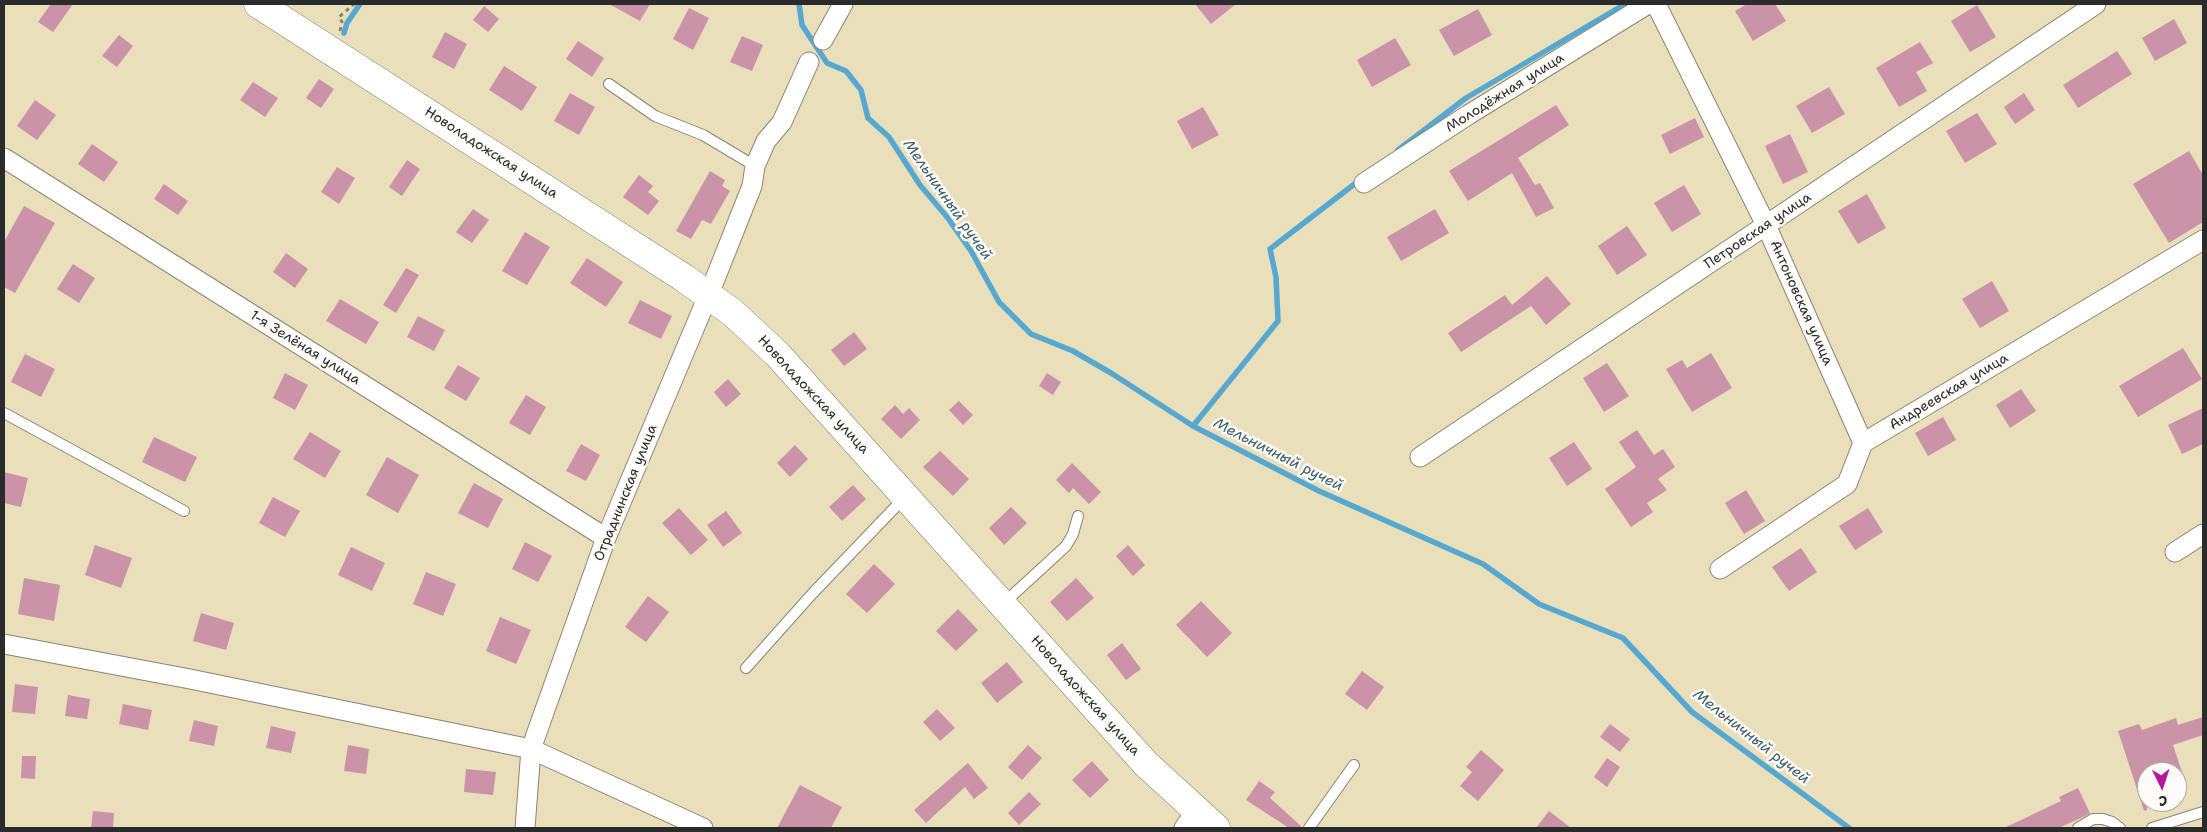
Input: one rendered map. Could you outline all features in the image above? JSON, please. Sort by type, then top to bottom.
[{"type":"street","name":"Новоладожская улица","points":[[258,4],[708,294],[733,313],[778,354],[906,495],[1140,758],[1190,820],[1216,828]]},
{"type":"street","points":[[823,40],[843,4]]},
{"type":"street","name":"Молодёжная улица","points":[[1364,183],[1468,115],[1648,4]]},
{"type":"street","name":"Антоновская улица","points":[[1656,4],[1766,225],[1863,443]]},
{"type":"street","name":"Петровская улица","points":[[1420,457],[2096,4]]},
{"type":"street","name":"Отраднинская улица","points":[[525,828],[531,749],[606,538],[752,186],[755,166],[766,141],[782,122],[809,62]]},
{"type":"street","name":"1-я Зелёная улица","points":[[4,158],[606,538]]},
{"type":"street","name":"Андреевская улица","points":[[1863,443],[2203,240]]},
{"type":"street","points":[[1720,568],[1847,484],[1863,443]]},
{"type":"street","points":[[2175,552],[2203,534]]},
{"type":"street","points":[[4,644],[190,679],[531,749],[703,828]]},
{"type":"lane","points":[[609,84],[655,116],[703,135],[755,166]]},
{"type":"lane","points":[[4,413],[184,511]]},
{"type":"lane","points":[[746,668],[812,594],[906,495]]},
{"type":"lane","points":[[1003,604],[1066,546],[1073,534],[1078,516]]},
{"type":"lane","points":[[1308,828],[1354,766]]},
{"type":"lane","points":[[2152,828],[2203,812]]},
{"type":"lane","points":[[2078,828],[2093,819],[2103,819],[2112,822],[2120,828]]},
{"type":"path","points":[[340,37],[339,28],[342,22],[339,17],[354,4]]},
{"type":"building","points":[[51,4],[73,4],[53,32],[38,22]]},
{"type":"building","points":[[609,4],[650,4],[640,21]]},
{"type":"building","points":[[1195,4],[1236,4],[1211,24]]},
{"type":"building","points":[[1747,4],[1775,4],[1786,21],[1753,41],[1735,11]]},
{"type":"building","points":[[1977,5],[1996,37],[1970,52],[1951,21]]},
{"type":"building","points":[[484,6],[499,19],[488,32],[473,20]]},
{"type":"building","points":[[689,8],[709,18],[693,50],[673,39]]},
{"type":"building","points":[[1478,9],[1492,35],[1454,56],[1439,30]]},
{"type":"building","points":[[2174,19],[2187,43],[2155,61],[2142,38]]},
{"type":"building","points":[[445,32],[467,44],[454,69],[432,57]]},
{"type":"building","points":[[119,35],[133,46],[117,67],[102,56]]},
{"type":"building","points":[[742,36],[763,45],[752,71],[730,62]]},
{"type":"building","points":[[1395,38],[1411,65],[1372,87],[1357,60]]},
{"type":"building","points":[[578,41],[604,58],[592,77],[566,59]]},
{"type":"building","points":[[1920,42],[1933,63],[1916,72],[1927,91],[1899,107],[1876,68]]},
{"type":"building","points":[[2117,51],[2132,74],[2078,108],[2063,85]]},
{"type":"building","points":[[504,66],[537,87],[522,111],[489,90]]},
{"type":"building","points":[[319,79],[334,89],[321,108],[306,98]]},
{"type":"building","points":[[253,82],[278,98],[265,117],[240,100]]},
{"type":"building","points":[[1829,87],[1845,114],[1812,133],[1796,106]]},
{"type":"building","points":[[570,93],[595,107],[579,135],[554,121]]},
{"type":"building","points":[[2024,93],[2035,110],[2015,124],[2004,107]]},
{"type":"building","points":[[35,100],[56,115],[37,140],[17,126]]},
{"type":"building","points":[[1556,105],[1569,125],[1518,158],[1535,185],[1540,183],[1554,208],[1536,217],[1512,173],[1468,201],[1449,171]]},
{"type":"building","points":[[1203,107],[1219,135],[1192,149],[1177,121]]},
{"type":"building","points":[[1977,113],[1997,144],[1965,163],[1946,131]]},
{"type":"building","points":[[1695,118],[1704,137],[1670,154],[1661,135]]},
{"type":"building","points":[[1790,134],[1808,172],[1783,184],[1765,146]]},
{"type":"building","points":[[92,144],[118,162],[104,182],[78,164]]},
{"type":"building","points":[[2189,151],[2203,175],[2203,222],[2169,243],[2133,184]]},
{"type":"building","points":[[407,160],[420,169],[402,196],[389,187]]},
{"type":"building","points":[[337,167],[355,178],[339,204],[321,192]]},
{"type":"building","points":[[710,171],[725,180],[722,186],[730,191],[711,224],[702,220],[691,239],[676,231]]},
{"type":"building","points":[[639,175],[653,186],[648,192],[659,201],[648,215],[623,197]]},
{"type":"building","points":[[164,184],[188,201],[178,215],[154,199]]},
{"type":"building","points":[[1684,185],[1701,214],[1672,232],[1654,203]]},
{"type":"building","points":[[1867,194],[1886,228],[1858,244],[1838,211]]},
{"type":"building","points":[[24,206],[55,223],[15,293],[4,287],[4,242]]},
{"type":"building","points":[[473,209],[489,220],[472,243],[456,232]]},
{"type":"building","points":[[1435,209],[1449,233],[1401,261],[1387,237]]},
{"type":"building","points":[[1627,226],[1647,255],[1617,275],[1598,246]]},
{"type":"building","points":[[525,232],[550,247],[527,285],[502,271]]},
{"type":"building","points":[[286,253],[308,269],[295,288],[273,272]]},
{"type":"building","points":[[587,258],[623,282],[606,307],[570,283]]},
{"type":"building","points":[[73,264],[95,278],[79,303],[57,289]]},
{"type":"building","points":[[406,268],[419,275],[396,313],[383,305]]},
{"type":"building","points":[[1547,276],[1571,304],[1546,325],[1531,306],[1461,352],[1448,333],[1505,295],[1512,305]]},
{"type":"building","points":[[1992,281],[2009,311],[1980,328],[1962,299]]},
{"type":"building","points":[[340,299],[379,322],[366,344],[326,321]]},
{"type":"building","points":[[640,300],[672,316],[661,339],[628,323]]},
{"type":"building","points":[[418,316],[445,330],[434,351],[407,337]]},
{"type":"building","points":[[854,332],[867,349],[844,366],[831,350]]},
{"type":"building","points":[[2183,348],[2202,379],[2138,417],[2119,386]]},
{"type":"building","points":[[1711,353],[1732,388],[1692,412],[1666,369],[1682,360],[1687,368]]},
{"type":"building","points":[[25,354],[55,369],[41,397],[11,382]]},
{"type":"building","points":[[1607,363],[1629,396],[1604,412],[1583,378]]},
{"type":"building","points":[[458,365],[480,378],[466,401],[444,388]]},
{"type":"building","points":[[285,373],[308,385],[295,410],[273,398]]},
{"type":"building","points":[[1047,373],[1061,382],[1053,395],[1039,386]]},
{"type":"building","points":[[728,379],[741,394],[726,407],[714,392]]},
{"type":"building","points":[[2021,389],[2036,411],[2010,428],[1996,405]]},
{"type":"building","points":[[526,395],[546,407],[530,435],[509,423]]},
{"type":"building","points":[[959,401],[973,415],[963,425],[949,410]]},
{"type":"building","points":[[895,405],[903,414],[909,408],[920,420],[901,439],[881,419]]},
{"type":"building","points":[[2203,408],[2203,444],[2182,454],[2168,425]]},
{"type":"building","points":[[1943,417],[1956,440],[1928,456],[1915,433]]},
{"type":"building","points":[[1637,430],[1654,455],[1663,449],[1675,467],[1658,479],[1667,490],[1647,503],[1653,512],[1631,527],[1605,489],[1636,467],[1619,442]]},
{"type":"building","points":[[310,432],[341,451],[325,478],[293,459]]},
{"type":"building","points":[[154,437],[197,457],[185,482],[142,462]]},
{"type":"building","points":[[1574,442],[1592,469],[1567,486],[1549,458]]},
{"type":"building","points":[[581,444],[600,455],[586,481],[566,471]]},
{"type":"building","points":[[795,445],[808,459],[790,477],[777,463]]},
{"type":"building","points":[[940,451],[969,479],[953,496],[923,467]]},
{"type":"building","points":[[387,457],[419,475],[398,513],[366,495]]},
{"type":"building","points":[[1072,463],[1101,492],[1089,504],[1073,488],[1069,493],[1056,480]]},
{"type":"building","points":[[4,472],[28,478],[21,507],[4,503]]},
{"type":"building","points":[[474,483],[503,499],[488,528],[458,513]]},
{"type":"building","points":[[853,485],[866,499],[842,521],[829,507]]},
{"type":"building","points":[[1746,490],[1765,521],[1744,534],[1725,503]]},
{"type":"building","points":[[273,497],[300,511],[285,537],[259,523]]},
{"type":"building","points":[[1011,507],[1027,523],[1004,545],[989,528]]},
{"type":"building","points":[[679,508],[708,540],[691,555],[662,523]]},
{"type":"building","points":[[1868,508],[1883,532],[1855,550],[1839,526]]},
{"type":"building","points":[[726,511],[742,533],[723,547],[707,525]]},
{"type":"building","points":[[525,542],[552,556],[538,582],[512,569]]},
{"type":"building","points":[[95,545],[132,558],[121,588],[85,575]]},
{"type":"building","points":[[1128,545],[1145,565],[1133,576],[1116,556]]},
{"type":"building","points":[[351,547],[385,563],[372,591],[338,575]]},
{"type":"building","points":[[1801,548],[1817,572],[1789,591],[1772,567]]},
{"type":"building","points":[[874,564],[895,584],[867,613],[846,594]]},
{"type":"building","points":[[426,572],[456,584],[443,616],[413,604]]},
{"type":"building","points":[[24,578],[60,585],[54,621],[18,614]]},
{"type":"building","points":[[1076,578],[1094,598],[1067,621],[1050,602]]},
{"type":"building","points":[[648,596],[669,612],[646,642],[625,627]]},
{"type":"building","points":[[1201,601],[1232,633],[1207,657],[1176,625]]},
{"type":"building","points":[[958,609],[978,630],[956,651],[936,631]]},
{"type":"building","points":[[201,613],[234,623],[226,650],[193,641]]},
{"type":"building","points":[[500,617],[531,630],[516,664],[486,651]]},
{"type":"building","points":[[1122,643],[1141,669],[1126,680],[1107,655]]},
{"type":"building","points":[[1007,662],[1023,682],[997,703],[981,683]]},
{"type":"building","points":[[1362,671],[1384,687],[1367,710],[1345,694]]},
{"type":"building","points":[[15,684],[38,687],[35,714],[12,712]]},
{"type":"building","points":[[68,695],[90,699],[87,719],[65,716]]},
{"type":"building","points":[[123,704],[152,710],[148,730],[119,724]]},
{"type":"building","points":[[937,709],[955,728],[940,741],[923,722]]},
{"type":"building","points":[[2203,717],[2203,735],[2173,745],[2179,762],[2137,762],[2137,789],[2118,731],[2139,724],[2142,730],[2176,718],[2178,725]]},
{"type":"building","points":[[194,720],[218,726],[214,746],[189,741]]},
{"type":"building","points":[[1610,724],[1630,739],[1620,752],[1600,737]]},
{"type":"building","points":[[271,726],[296,732],[291,753],[266,748]]},
{"type":"building","points":[[348,745],[369,749],[366,774],[344,771]]},
{"type":"building","points":[[1028,745],[1042,758],[1022,780],[1008,767]]},
{"type":"building","points":[[1481,750],[1504,770],[1478,801],[1460,786],[1472,772],[1466,767]]},
{"type":"building","points":[[22,756],[36,756],[35,779],[21,778]]},
{"type":"building","points":[[1607,758],[1620,767],[1607,787],[1594,777]]},
{"type":"building","points":[[1092,761],[1109,780],[1090,798],[1072,780]]},
{"type":"building","points":[[968,763],[988,788],[974,799],[965,787],[926,823],[914,810]]},
{"type":"building","points":[[466,769],[496,772],[493,795],[464,792]]},
{"type":"building","points":[[1259,781],[1275,792],[1270,798],[1301,826],[1299,828],[1289,828],[1246,800]]},
{"type":"building","points":[[800,785],[842,807],[831,828],[777,828]]},
{"type":"building","points":[[2078,788],[2090,813],[2085,816],[2059,828],[2004,828],[2061,801],[2059,797]]},
{"type":"building","points":[[1029,792],[1041,804],[1019,825],[1008,813]]},
{"type":"building","points":[[93,811],[114,813],[113,828],[91,828]]},
{"type":"building","points":[[1549,811],[1571,828],[1536,828]]},
{"type":"waterway","points":[[344,33],[347,23],[360,4]]},
{"type":"waterway","name":"Мельничный ручей","points":[[799,4],[802,25],[827,63],[846,71],[861,90],[868,118],[889,137],[920,185],[947,217],[971,251],[999,302],[1031,334],[1073,351],[1193,426],[1319,491],[1483,564],[1539,604],[1623,638],[1692,712],[1849,828]]},
{"type":"waterway","points":[[1398,150],[1466,98],[1625,4]]},
{"type":"waterway","points":[[1193,426],[1278,321],[1276,277],[1270,249],[1361,179]]}]
